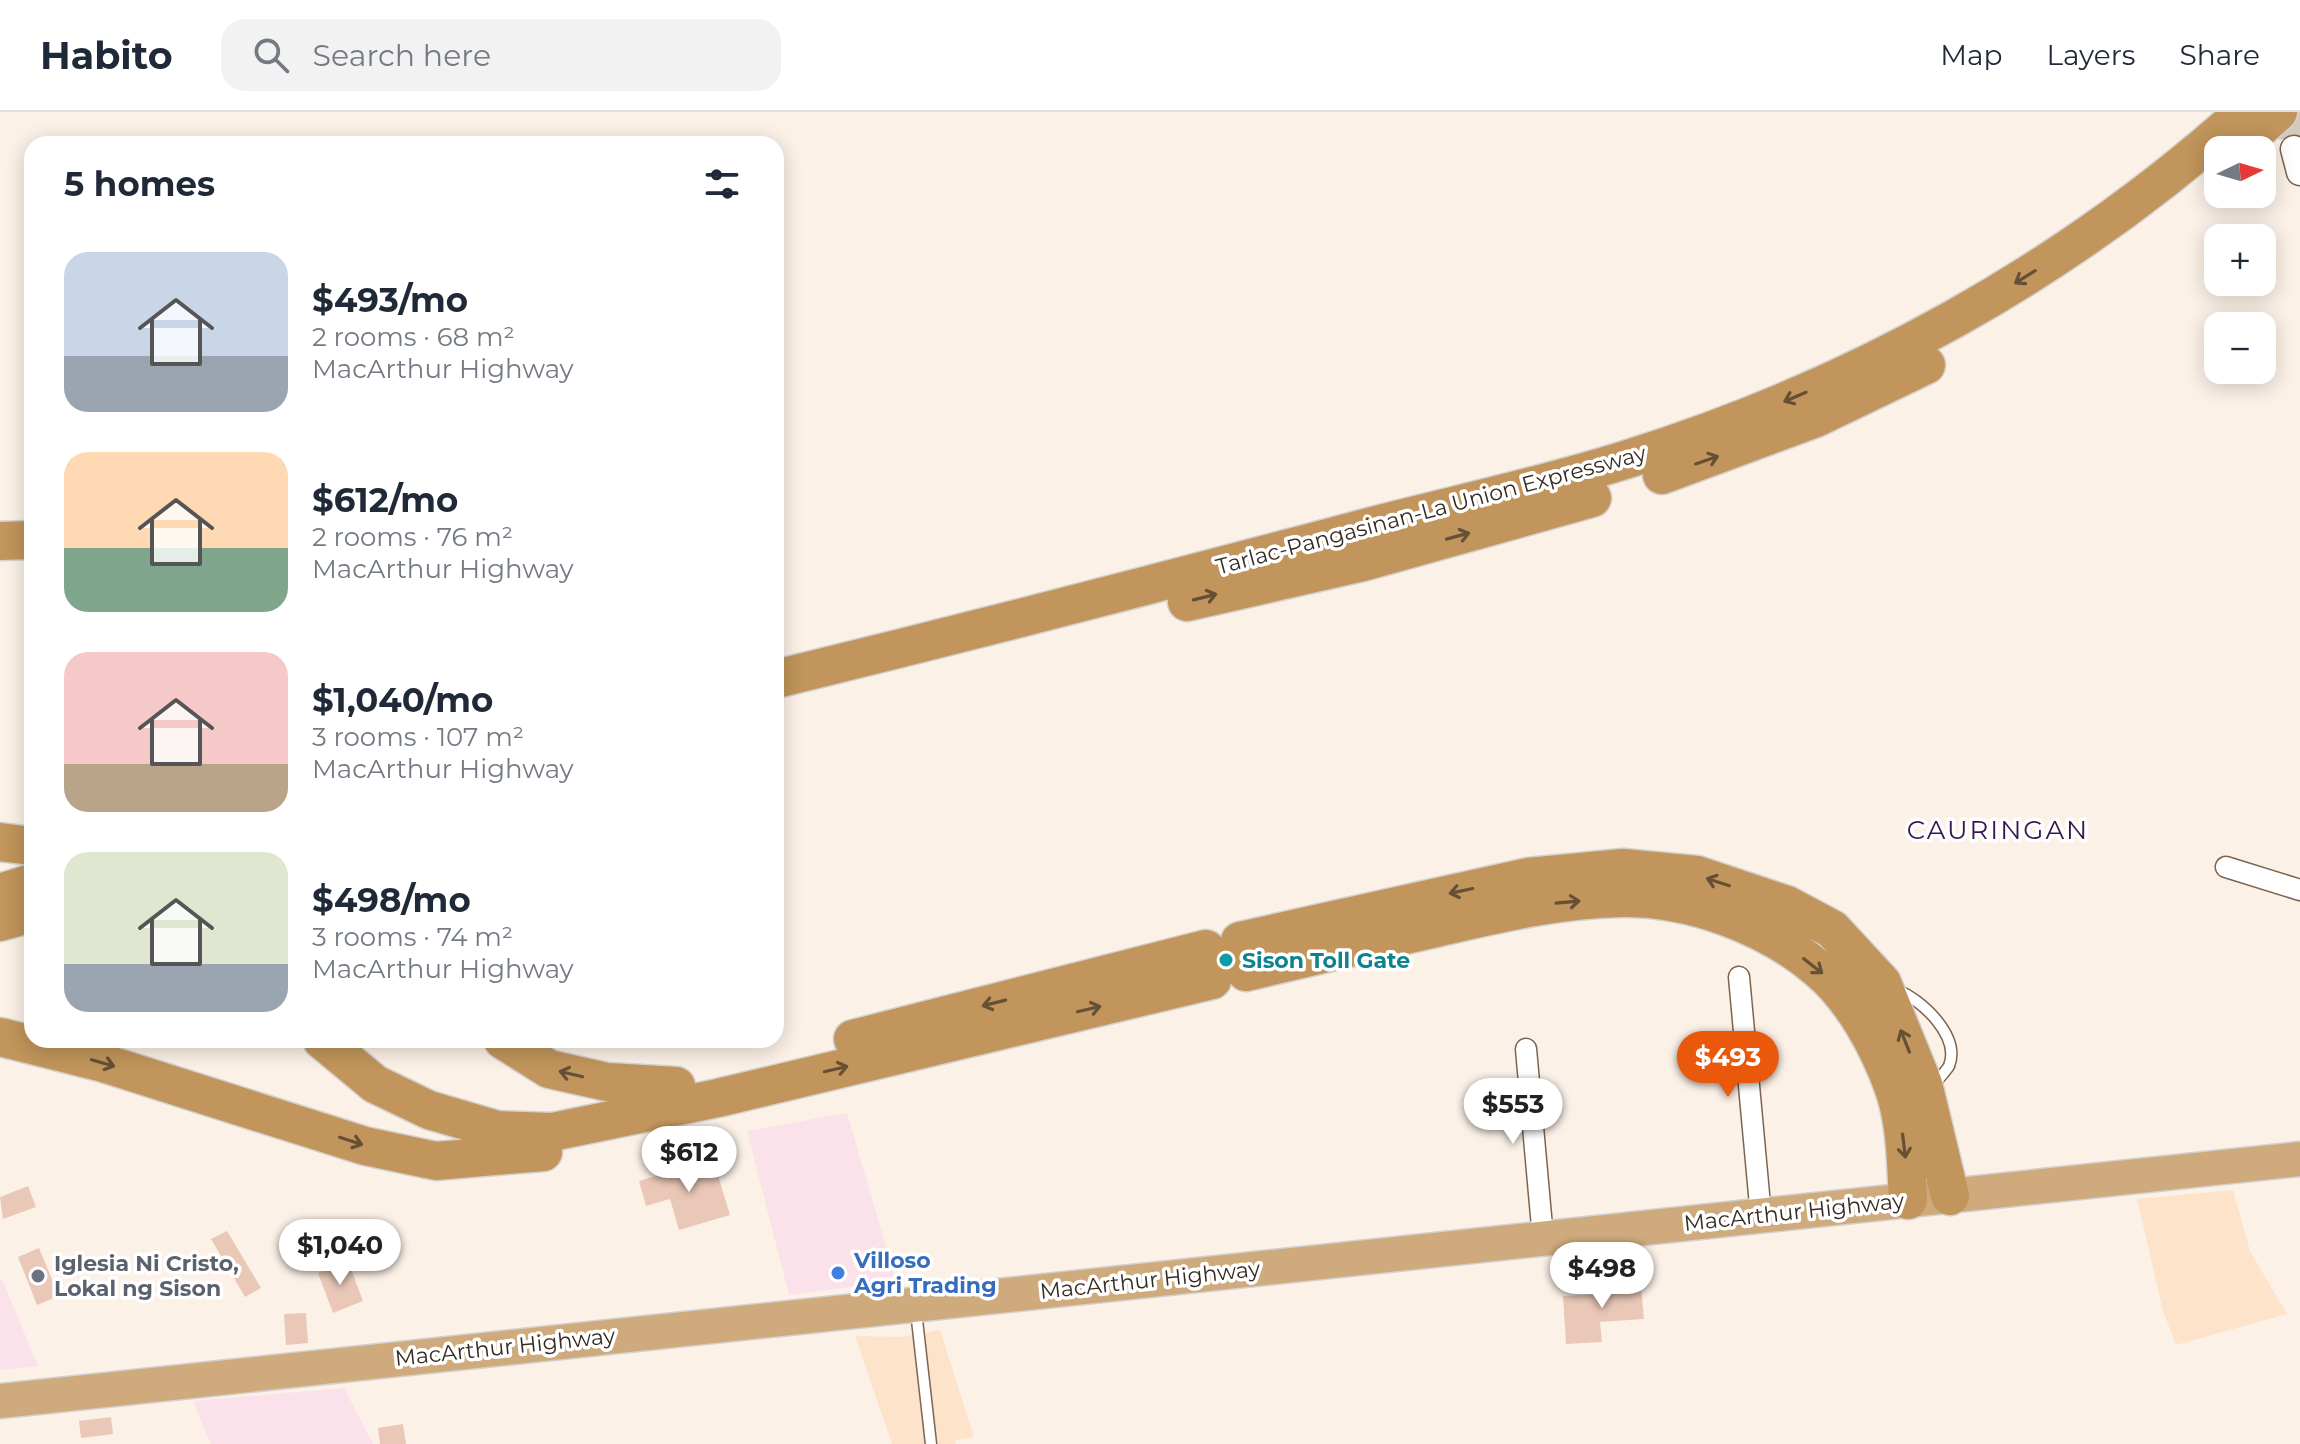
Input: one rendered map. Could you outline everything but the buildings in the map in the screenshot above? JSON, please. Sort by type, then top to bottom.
[{"type":"highway","name":"Tarlac-Pangasinan-La Union Expressway","points":[[2246,136],[2262,117]]},
{"type":"highway","name":"Tarlac-Pangasinan-La Union Expressway","points":[[784,700],[1359,548],[1732,423],[1890,354],[1973,309],[2079,243],[2191,159],[2262,117]]},
{"type":"highway","name":"Tarlac-Pangasinan-La Union Expressway","points":[[784,677],[1072,607],[1359,548],[1641,483],[1816,418],[1905,376],[2035,301],[2098,260],[2204,174]]},
{"type":"highway","points":[[0,521],[24,521]]},
{"type":"highway","points":[[0,541],[24,540]]},
{"type":"highway","points":[[0,842],[24,845]]},
{"type":"highway","points":[[332,1048],[375,1084],[429,1110],[497,1130],[552,1132],[677,1096],[1226,960],[1528,877],[1623,868],[1697,875],[1787,905],[1832,929],[1882,983],[1908,1085],[1950,1196]]},
{"type":"highway","points":[[0,893],[24,886]]},
{"type":"highway","points":[[1226,960],[1535,905],[1624,898],[1697,907],[1780,942],[1819,970],[1845,998],[1908,1085],[1905,1149],[1908,1200]]},
{"type":"highway","points":[[0,922],[24,915]]},
{"type":"highway","points":[[0,1037],[24,1043]]},
{"type":"highway","points":[[44,1048],[100,1062],[365,1146],[436,1161],[554,1151],[677,1096]]},
{"type":"highway","points":[[359,1048],[387,1068],[439,1096],[502,1109],[551,1110],[677,1096]]},
{"type":"highway","points":[[516,1048],[549,1069],[677,1096]]},
{"type":"highway","name":"MacArthur Highway","points":[[0,1401],[2300,1159]]},
{"type":"street","points":[[2226,867],[2300,890]]},
{"type":"street","points":[[1739,977],[1761,1216]]},
{"type":"street","points":[[1526,1049],[1543,1238]]},
{"type":"lane","points":[[915,1305],[931,1444]]},
{"type":"shaded area","points":[[847,1113],[896,1281],[789,1295],[747,1131]]},
{"type":"shaded area","points":[[2233,1190],[2250,1251],[2287,1314],[2176,1345],[2163,1311],[2137,1199]]},
{"type":"shaded area","points":[[2,1279],[38,1366],[0,1370]]},
{"type":"shaded area","points":[[940,1330],[974,1437],[956,1440],[955,1444],[892,1444],[855,1336],[901,1337]]},
{"type":"shaded area","points":[[344,1388],[373,1444],[211,1444],[193,1401]]},
{"type":"tunnel","points":[[2288,112],[2294,149]]},
{"type":"place","name":"Sison Toll Gate","points":[[1226,960]]},
{"type":"place","name":"Villoso Agri Trading","points":[[838,1273]]},
{"type":"place","name":"Iglesia Ni Cristo, Lokal ng Sison","points":[[38,1276]]},
{"type":"district","name":"CAURINGAN","points":[[1998,830]]}]
